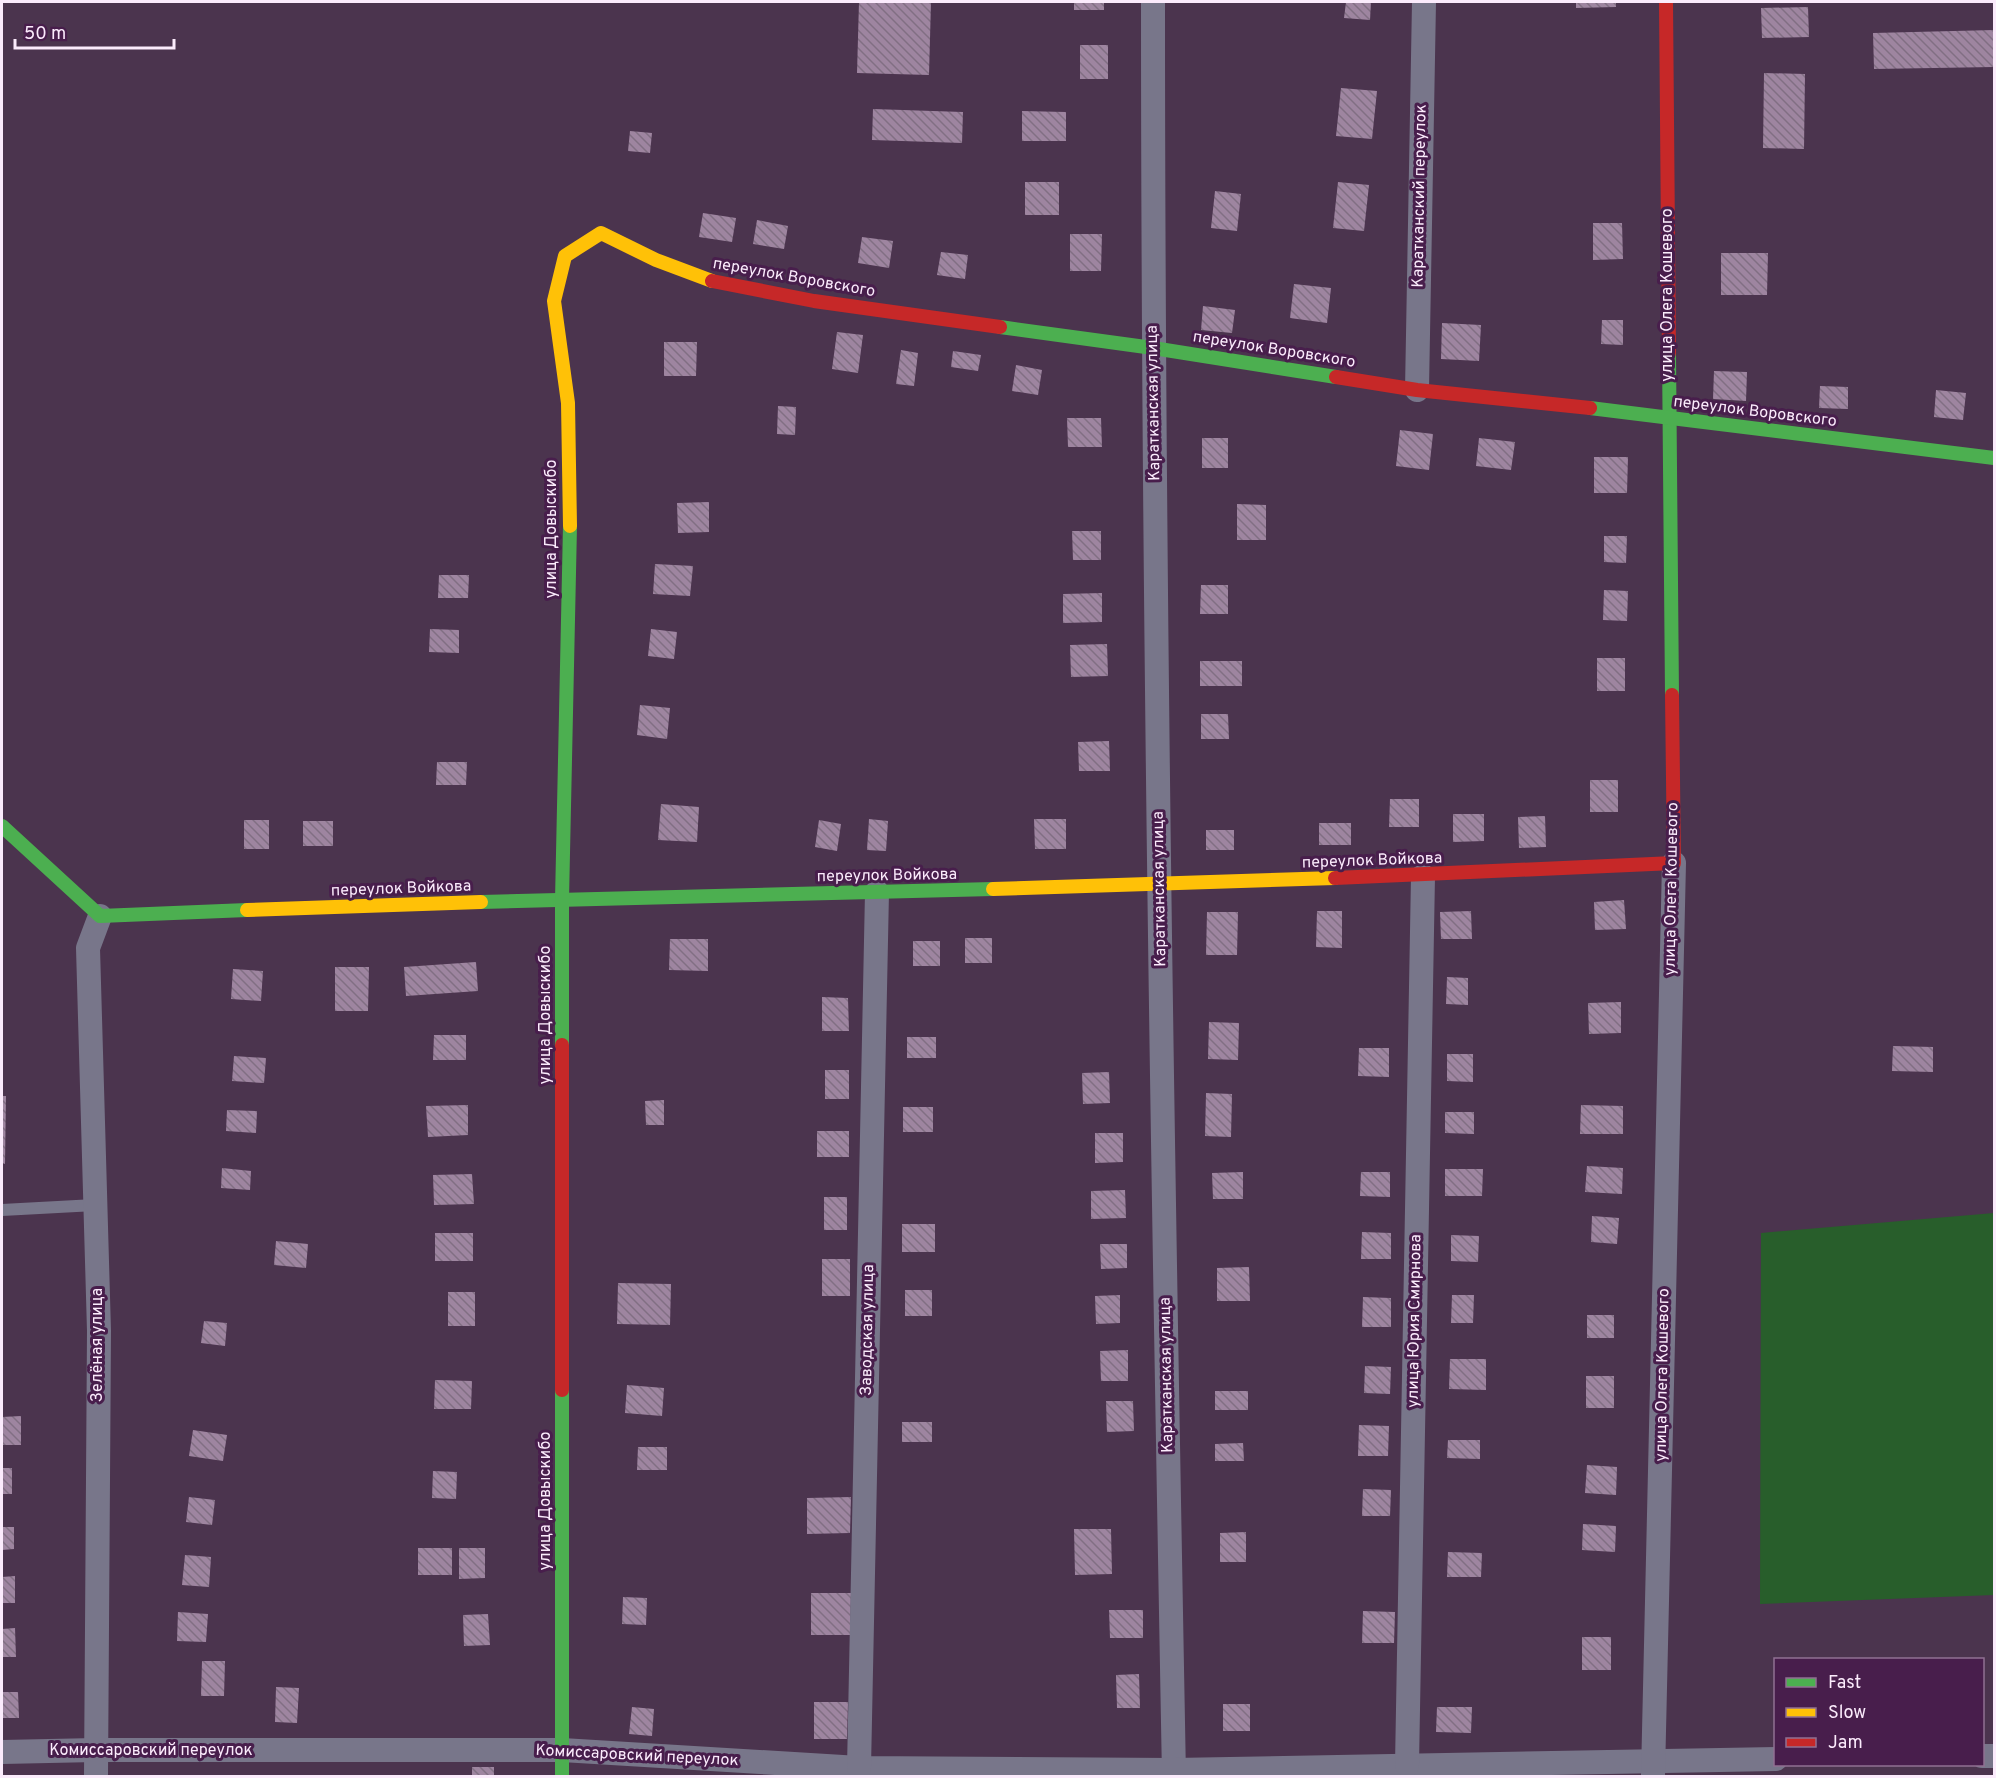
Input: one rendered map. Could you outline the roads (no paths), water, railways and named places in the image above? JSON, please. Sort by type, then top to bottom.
[{"type":"street","name":"Каратканская улица","points":[[1153,2],[1153,348],[1159,885],[1174,1773]]},
{"type":"street","name":"Каратканский переулок","points":[[1417,390],[1424,2]]},
{"type":"street","name":"улица Олега Кошевого","points":[[1654,1768],[1674,863],[1666,2]]},
{"type":"street","name":"переулок Воровского","points":[[565,256],[601,233],[656,260],[717,283],[814,301],[1153,348],[1417,390],[1564,405],[1995,458]]},
{"type":"street","name":"улица Довыскибо","points":[[562,1776],[562,900],[570,539],[568,403],[554,301],[565,256]]},
{"type":"street","points":[[2,826],[100,916]]},
{"type":"street","name":"переулок Войкова","points":[[100,916],[562,900],[1159,885],[1423,876],[1674,863]]},
{"type":"street","name":"улица Юрия Смирнова","points":[[1407,1765],[1423,876]]},
{"type":"street","name":"Заводская улица","points":[[859,1768],[877,892]]},
{"type":"street","name":"Зелёная улица","points":[[96,1776],[99,1331],[88,948],[100,916]]},
{"type":"street","name":"Комиссаровский переулок","points":[[2,1752],[562,1750],[859,1768],[1174,1773],[1407,1765],[1654,1768],[1774,1759]]},
{"type":"lane","points":[[2,1210],[95,1205]]}]
